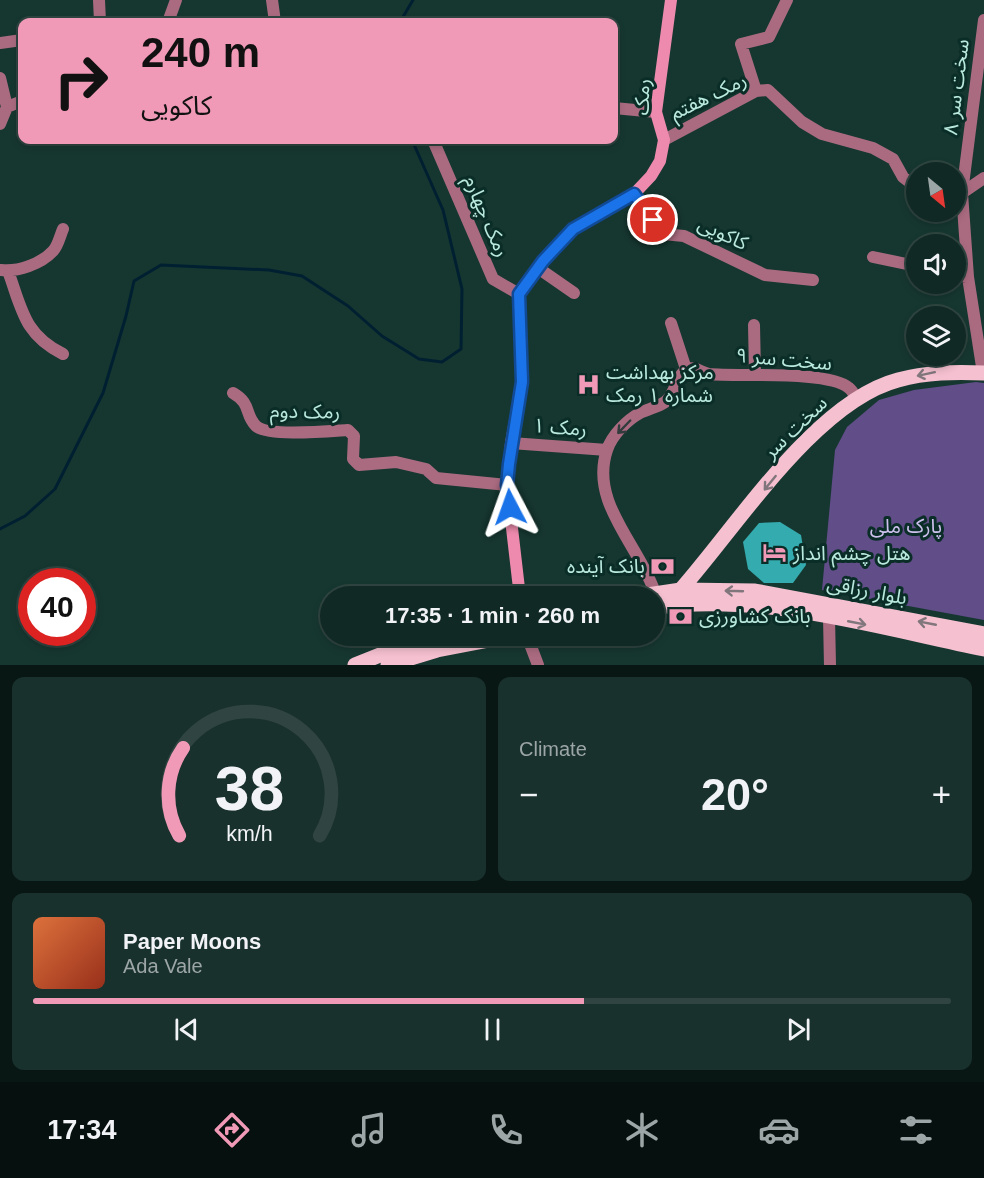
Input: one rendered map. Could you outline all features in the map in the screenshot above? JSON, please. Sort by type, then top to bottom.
[{"type":"main road","name":"سخت سر","points":[[683,597],[797,450],[824,424],[857,399],[895,380],[937,372],[984,373]]},
{"type":"main road","name":"بلوار رزاقی","points":[[665,601],[683,597],[755,591],[984,634]]},
{"type":"main road","name":"بلوار رزاقی","points":[[683,597],[754,604],[984,649]]},
{"type":"main road","points":[[355,665],[404,646]]},
{"type":"main road","points":[[388,665],[458,646]]},
{"type":"street","points":[[99,0],[100,18]]},
{"type":"street","points":[[169,18],[176,0]]},
{"type":"street","points":[[273,0],[275,18]]},
{"type":"street","name":"رمک","points":[[519,294],[538,268],[573,229],[634,194],[651,176],[660,161],[664,140],[656,112],[671,0]]},
{"type":"street","points":[[756,91],[741,44],[769,37],[787,0]]},
{"type":"street","name":"سخت سر ۸","points":[[963,162],[984,20]]},
{"type":"street","points":[[0,43],[18,41]]},
{"type":"street","points":[[0,78],[7,107],[0,123]]},
{"type":"street","name":"رمک هفتم","points":[[664,140],[756,91],[768,90],[802,122],[822,134],[873,148],[893,159],[906,179]]},
{"type":"street","points":[[7,107],[18,103]]},
{"type":"street","points":[[618,108],[656,112]]},
{"type":"street","name":"رمک چهارم","points":[[435,144],[493,279],[519,294]]},
{"type":"street","points":[[966,189],[984,178]]},
{"type":"street","name":"کاکویی","points":[[634,194],[663,234],[684,236],[765,275],[813,280]]},
{"type":"street","points":[[4,270],[14,272],[37,262],[54,250],[63,229]]},
{"type":"street","points":[[873,257],[906,264]]},
{"type":"street","points":[[538,268],[574,293]]},
{"type":"street","points":[[4,270],[30,330],[45,345],[63,354]]},
{"type":"street","points":[[519,294],[522,382],[511,443],[507,485],[519,586]]},
{"type":"street","name":"سخت سر ۸","points":[[966,294],[984,373]]},
{"type":"street","points":[[652,586],[650,578],[607,502],[603,484],[607,450],[626,423],[666,401],[675,391],[686,369],[671,322]]},
{"type":"street","points":[[754,325],[755,373]]},
{"type":"street","name":"سخت سر ۹","points":[[686,369],[693,368],[707,374],[755,373],[828,380],[849,387],[857,399]]},
{"type":"street","name":"رمک دوم","points":[[233,393],[244,399],[253,423],[260,429],[293,433],[348,430],[354,436],[353,459],[358,465],[396,462],[426,469],[436,478],[507,485]]},
{"type":"street","name":"رمک ۱","points":[[511,443],[607,450]]},
{"type":"street","points":[[829,617],[830,665]]},
{"type":"street","points":[[531,646],[538,665]]},
{"type":"green space","name":"پارک ملی","points":[[984,383],[984,620],[822,590],[835,450],[847,427],[879,400],[914,390]]},
{"type":"building","name":"هتل چشم انداز","points":[[780,522],[801,535],[806,565],[793,583],[764,583],[748,569],[743,542],[759,523]]},
{"type":"waterway","points":[[402,18],[413,0]]},
{"type":"waterway","points":[[0,529],[25,516],[55,489],[103,393],[134,281],[161,265],[269,270],[302,276],[348,306],[382,336],[419,359],[442,362],[461,349],[462,289],[443,210],[414,144]]},
{"type":"place","name":"مرکز بهداشت شماره ۱ رمک","points":[[588,384]]},
{"type":"place","name":"هتل چشم انداز","points":[[775,553]]},
{"type":"place","name":"بانک آینده","points":[[663,566]]},
{"type":"place","name":"بانک کشاورزی","points":[[681,616]]},
{"type":"route","points":[[510,507],[507,485],[511,443],[522,382],[519,294],[543,261],[573,229],[634,194],[653,220]]}]
